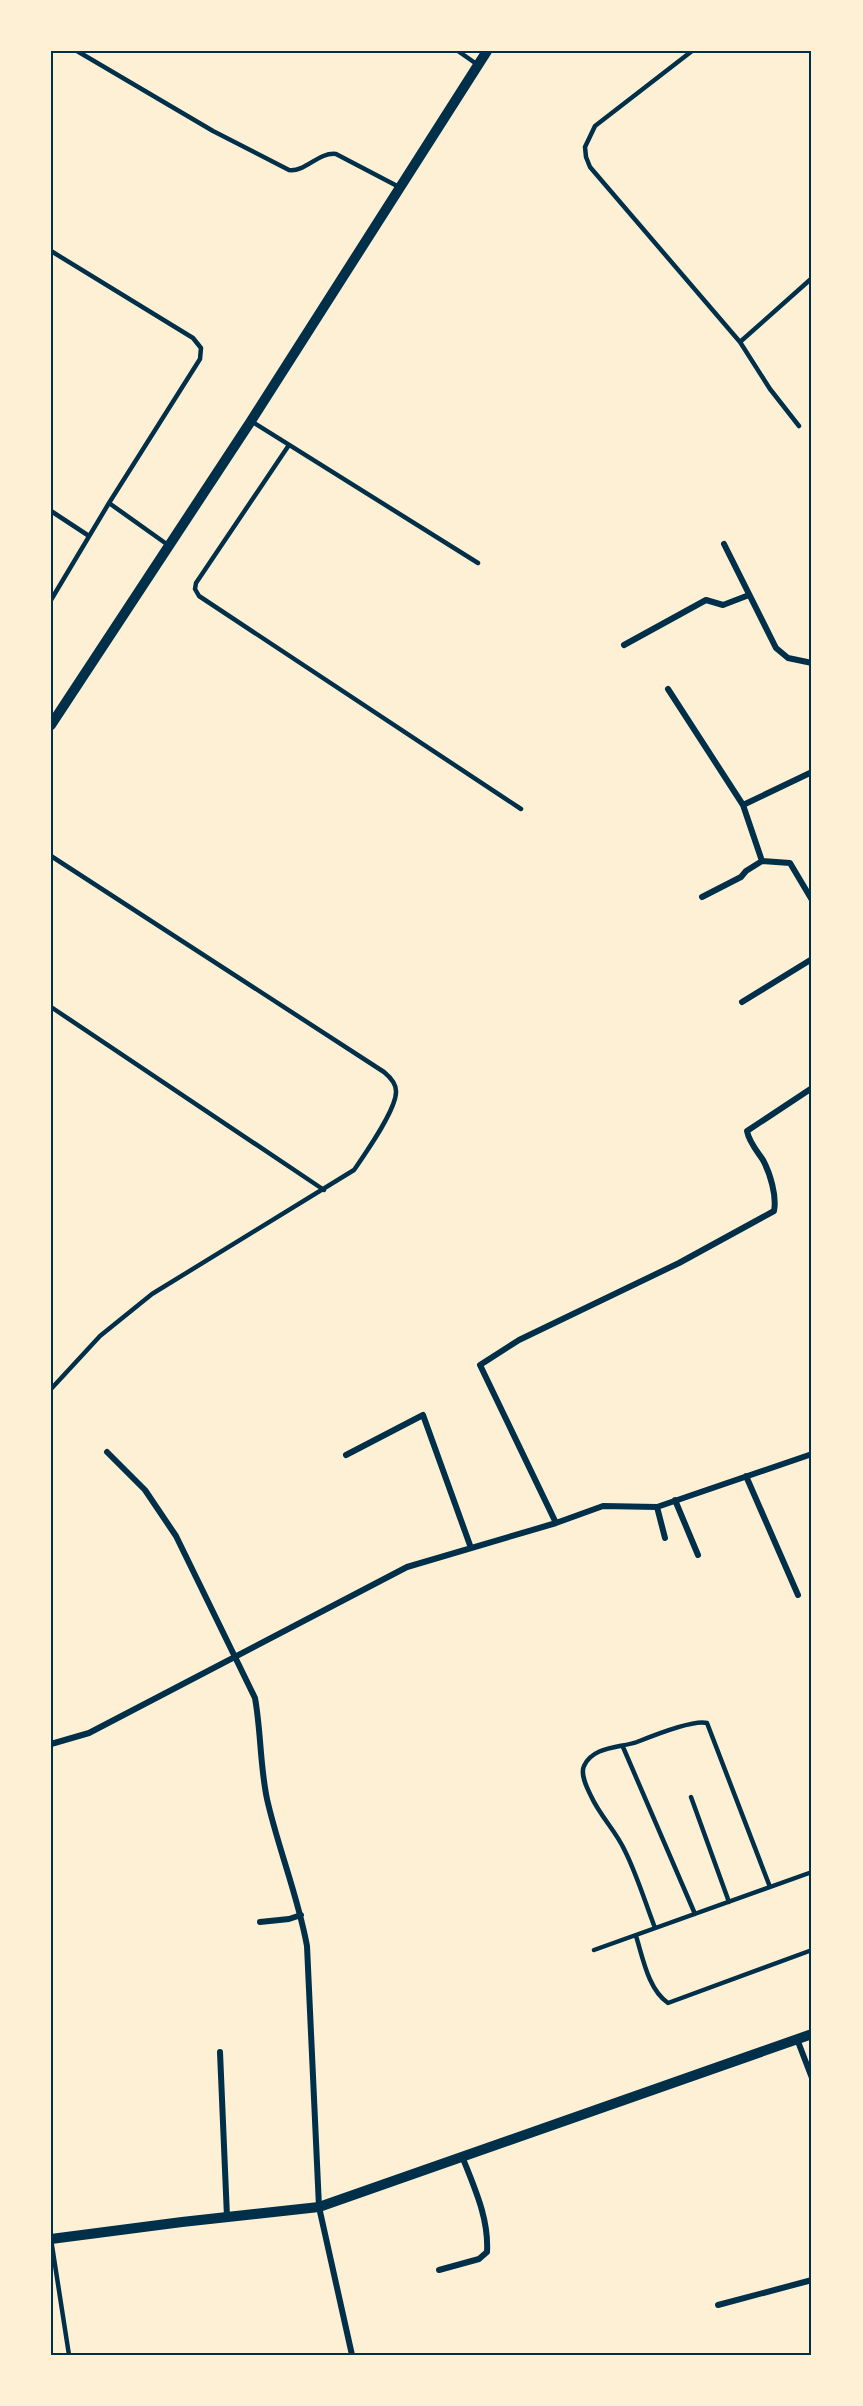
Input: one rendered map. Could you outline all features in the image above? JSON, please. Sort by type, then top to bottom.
[{"type":"street","points":[[51,725],[251,421],[487,51]]},
{"type":"street","points":[[723,544],[780,653],[791,659],[812,663]]},
{"type":"street","points":[[624,645],[706,600],[723,604],[749,595]]},
{"type":"street","points":[[668,689],[743,805],[762,861]]},
{"type":"street","points":[[743,805],[812,772]]},
{"type":"street","points":[[702,897],[741,878],[746,871],[762,861]]},
{"type":"street","points":[[762,861],[767,863],[788,862],[812,900]]},
{"type":"street","points":[[742,1002],[812,959]]},
{"type":"street","points":[[556,1523],[480,1365],[519,1340],[679,1263],[774,1211],[775,1205],[767,1171],[748,1138],[747,1131],[812,1088]]},
{"type":"street","points":[[346,1455],[423,1415],[471,1548]]},
{"type":"street","points":[[107,1452],[145,1490],[177,1536],[255,1698],[261,1727],[264,1785],[301,1915],[307,1946],[319,2207],[352,2355]]},
{"type":"street","points":[[51,1744],[90,1733],[407,1567],[556,1523],[603,1506],[657,1507],[811,1455]]},
{"type":"street","points":[[746,1476],[798,1595]]},
{"type":"street","points":[[675,1500],[698,1555]]},
{"type":"street","points":[[657,1507],[665,1538]]},
{"type":"street","points":[[260,1922],[289,1919],[301,1915]]},
{"type":"street","points":[[51,2239],[319,2207],[812,2034]]},
{"type":"street","points":[[797,2039],[812,2078]]},
{"type":"street","points":[[220,2052],[227,2217]]},
{"type":"street","points":[[440,2270],[479,2259],[487,2252],[482,2207],[462,2156]]},
{"type":"street","points":[[718,2305],[812,2280]]},
{"type":"lane","points":[[77,51],[213,130],[289,170],[298,169],[326,154],[336,154],[401,188]]},
{"type":"lane","points":[[458,51],[478,65]]},
{"type":"lane","points":[[692,51],[595,126],[585,147],[586,157],[590,167],[741,342],[770,389],[799,426]]},
{"type":"lane","points":[[51,251],[193,338],[201,348],[200,359],[51,600]]},
{"type":"lane","points":[[741,342],[812,278]]},
{"type":"lane","points":[[251,421],[478,564]]},
{"type":"lane","points":[[289,445],[196,583],[195,590],[199,596],[521,809]]},
{"type":"lane","points":[[109,503],[169,545]]},
{"type":"lane","points":[[51,511],[89,536]]},
{"type":"lane","points":[[51,855],[390,1077],[396,1090],[396,1097],[370,1146],[354,1170],[152,1294],[100,1336],[51,1389]]},
{"type":"lane","points":[[51,1007],[324,1190]]},
{"type":"lane","points":[[655,1928],[625,1850],[595,1805],[583,1774],[584,1766],[595,1754],[607,1748],[622,1747],[685,1726],[707,1723],[770,1887]]},
{"type":"lane","points":[[622,1747],[695,1914]]},
{"type":"lane","points":[[691,1797],[729,1902]]},
{"type":"lane","points":[[594,1950],[812,1872]]},
{"type":"lane","points":[[636,1936],[649,1976],[658,1993],[668,2003],[812,1950]]},
{"type":"lane","points":[[51,2239],[69,2355]]}]
